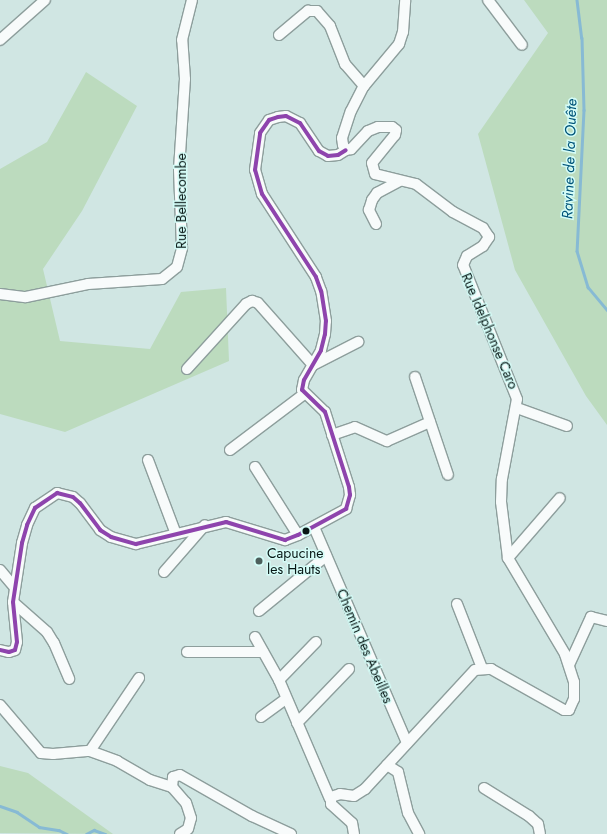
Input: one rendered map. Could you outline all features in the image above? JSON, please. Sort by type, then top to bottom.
[{"type":"street","points":[[0,40],[45,0]]},
{"type":"street","name":"Rue Bellecombe","points":[[0,294],[26,297],[88,284],[162,279],[177,267],[182,248],[179,170],[185,80],[182,40],[192,0]]},
{"type":"street","points":[[0,650],[9,652],[15,650],[17,642],[13,602],[27,525],[35,508],[57,493],[73,497],[100,530],[124,543],[147,543],[204,525],[226,522],[236,523],[277,539],[298,535],[340,514],[349,502],[350,487],[332,434],[320,405],[304,394],[302,385],[313,365],[325,334],[326,321],[321,291],[316,277],[262,194],[255,170],[255,151],[260,133],[269,120],[286,116],[300,123],[320,151],[328,156],[338,155],[346,150],[342,138],[351,110],[364,86],[400,44],[403,32],[405,0]]},
{"type":"street","points":[[488,0],[522,45]]},
{"type":"street","points":[[279,35],[308,11],[317,11],[330,26],[344,64],[364,86]]},
{"type":"street","name":"Rue Idelphonse Caro","points":[[346,150],[355,146],[368,131],[378,127],[392,127],[396,130],[395,135],[376,156],[372,163],[372,170],[384,178],[407,180],[487,232],[487,241],[467,256],[463,265],[464,272],[516,391],[517,408],[505,456],[502,479],[501,502],[508,558],[569,665],[574,682],[574,699],[569,710],[557,708],[499,674],[482,668]]},
{"type":"street","points":[[376,224],[369,210],[372,200],[392,183],[407,180]]},
{"type":"street","points":[[187,369],[246,304],[252,301],[258,303],[313,365]]},
{"type":"street","points":[[313,365],[358,342]]},
{"type":"street","points":[[415,376],[448,475]]},
{"type":"street","points":[[230,450],[304,394]]},
{"type":"street","points":[[517,408],[567,426]]},
{"type":"street","points":[[332,434],[355,427],[387,441],[430,422]]},
{"type":"street","points":[[148,460],[176,534]]},
{"type":"street","points":[[255,467],[298,535]]},
{"type":"street","points":[[508,558],[560,498]]},
{"type":"street","points":[[164,572],[204,525]]},
{"type":"street","name":"Chemin des Abeilles","points":[[314,527],[407,743]]},
{"type":"street","points":[[259,611],[326,556]]},
{"type":"street","points":[[0,570],[15,588]]},
{"type":"street","points":[[13,602],[47,632],[54,644],[69,679]]},
{"type":"street","points":[[330,799],[336,794],[348,797],[359,794],[470,674],[482,668],[457,604]]},
{"type":"street","points":[[569,665],[591,617],[607,621]]},
{"type":"street","points":[[254,637],[279,680],[331,804],[352,823],[354,834]]},
{"type":"street","points":[[279,680],[316,642]]},
{"type":"street","points":[[187,652],[263,652]]},
{"type":"street","points":[[297,723],[349,669]]},
{"type":"street","points":[[90,751],[139,678]]},
{"type":"street","points":[[261,717],[286,699]]},
{"type":"street","points":[[0,705],[40,753],[53,754],[90,751],[117,762],[150,780],[172,788],[186,803],[192,818],[188,829],[180,834]]},
{"type":"street","points":[[387,765],[398,772],[408,813],[419,834]]},
{"type":"street","points":[[172,788],[173,776],[187,777],[252,816],[291,834]]},
{"type":"street","points":[[484,788],[529,816],[538,824],[540,834]]},
{"type":"green space","points":[[524,0],[607,0],[607,425],[586,396],[515,270],[478,134],[548,33]]},
{"type":"green space","points":[[86,72],[137,106],[82,211],[43,269],[60,341],[150,349],[181,292],[226,288],[229,361],[65,432],[0,414],[0,169],[47,142]]},
{"type":"green space","points":[[0,766],[28,773],[113,834],[0,833]]},
{"type":"waterway","name":"Ravine de la Ouête","points":[[577,0],[582,38],[584,110],[577,251],[588,287],[607,310]]},
{"type":"waterway","points":[[0,806],[17,812],[39,827],[59,830],[67,834]]},
{"type":"waterway","points":[[86,834],[94,830],[105,834]]},
{"type":"transit line","points":[[0,650],[9,652],[15,650],[17,642],[13,602],[22,543],[27,525],[35,508],[57,493],[73,497],[80,503],[100,530],[111,537],[136,544],[226,522],[285,540],[298,535],[346,509],[350,495],[349,487],[325,412],[302,390],[304,380],[321,350],[325,334],[326,321],[321,291],[316,277],[262,194],[255,170],[260,133],[269,120],[278,117],[286,116],[300,123],[319,151],[328,156],[338,155],[346,150]]},
{"type":"place","name":"Capucine les Hauts","points":[[259,561]]}]
